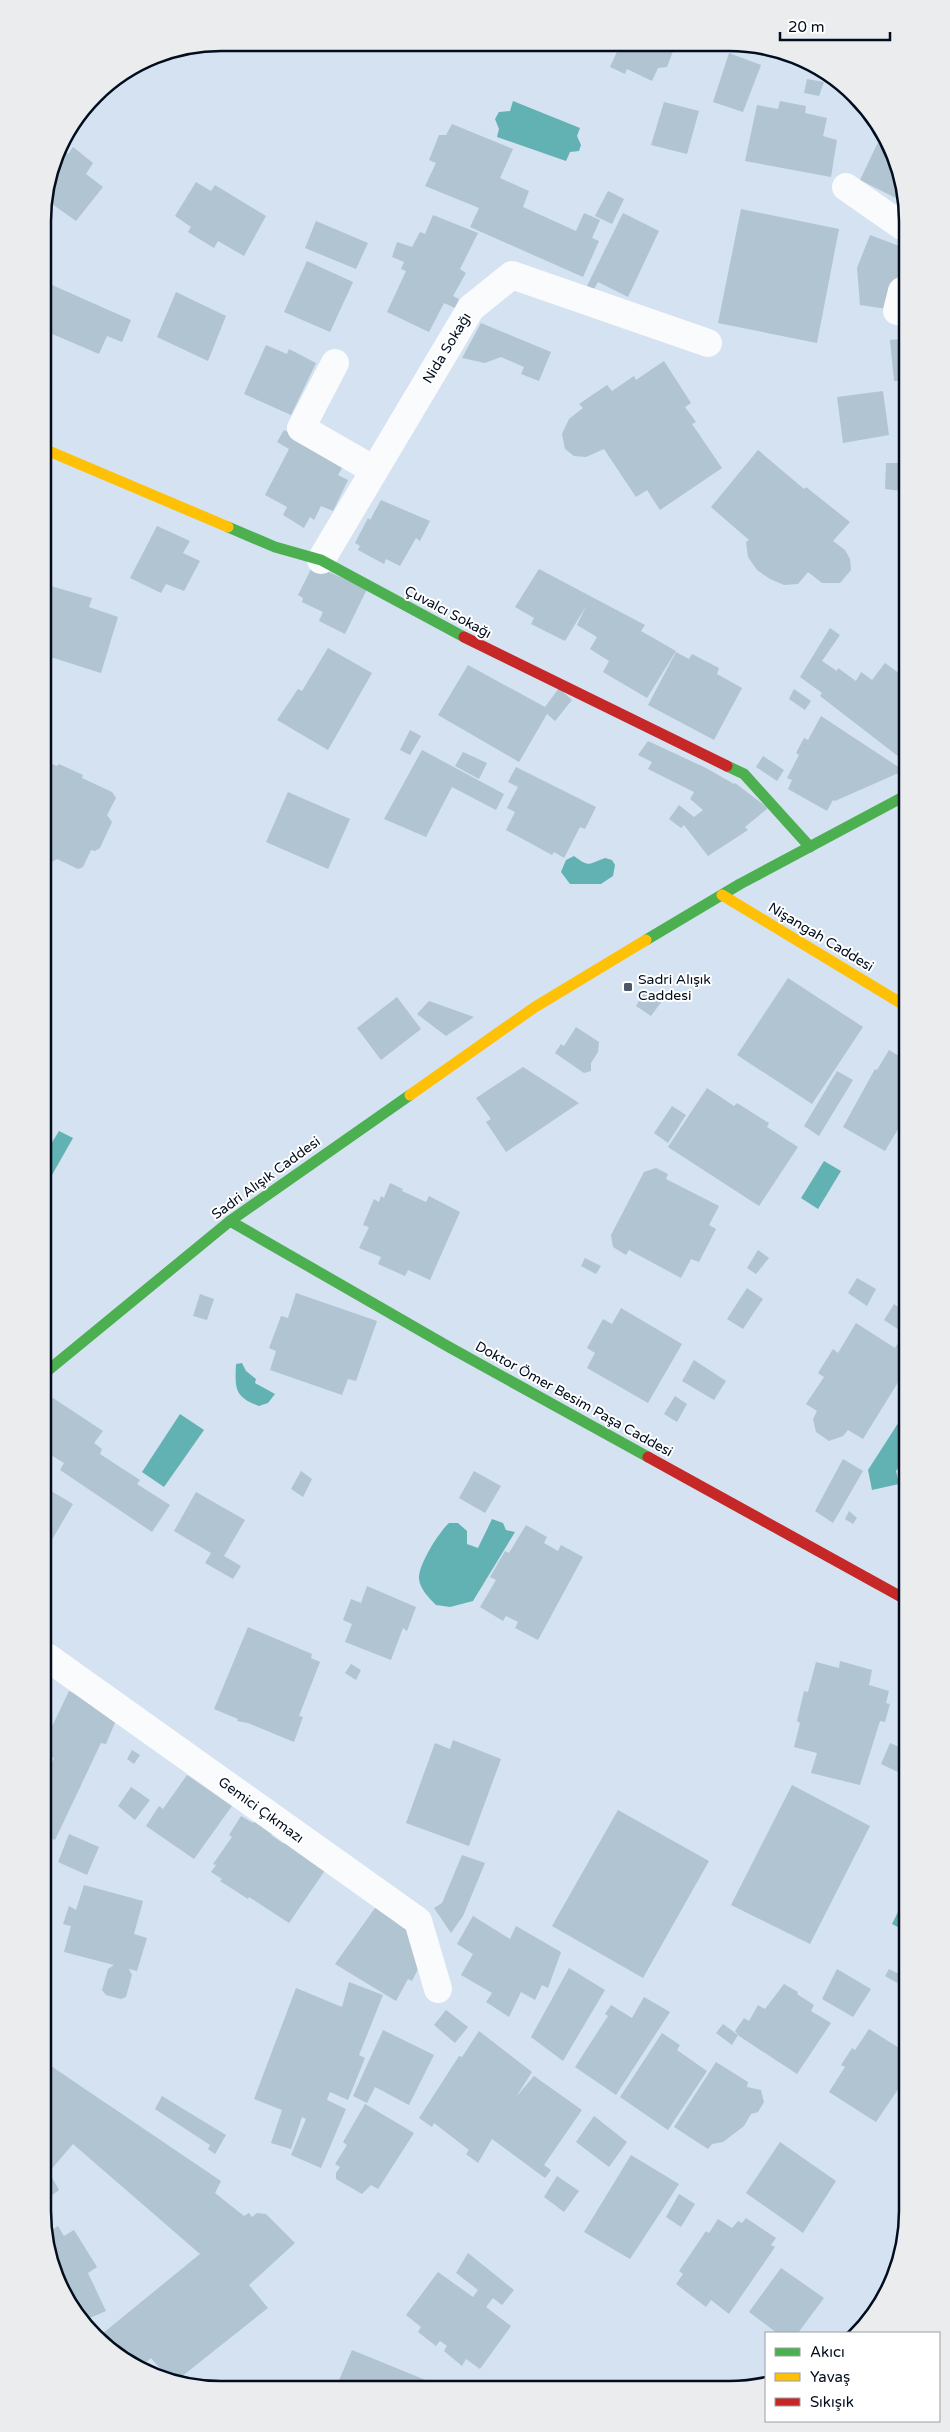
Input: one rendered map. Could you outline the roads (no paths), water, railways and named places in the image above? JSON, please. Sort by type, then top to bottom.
[{"type":"street","points":[[846,187],[899,224]]},
{"type":"street","name":"Nida Sokağı","points":[[321,560],[471,308],[512,274],[708,343]]},
{"type":"street","points":[[334,363],[301,428],[374,470]]},
{"type":"street","name":"Çuvalcı Sokağı","points":[[52,452],[275,547],[321,560],[483,648],[744,774],[810,847]]},
{"type":"street","name":"Sadri Alışık Caddesi","points":[[51,1368],[230,1221],[535,1007],[722,895],[899,799]]},
{"type":"street","name":"Nişangah Caddesi","points":[[722,895],[899,1002]]},
{"type":"street","name":"Doktor Ömer Besim Paşa Caddesi","points":[[230,1221],[449,1347],[898,1595]]},
{"type":"street","name":"Gemici Çıkmazı","points":[[51,1659],[418,1921],[438,1989]]},
{"type":"place","name":"Sadri Alışık Caddesi","points":[[628,987]]}]
